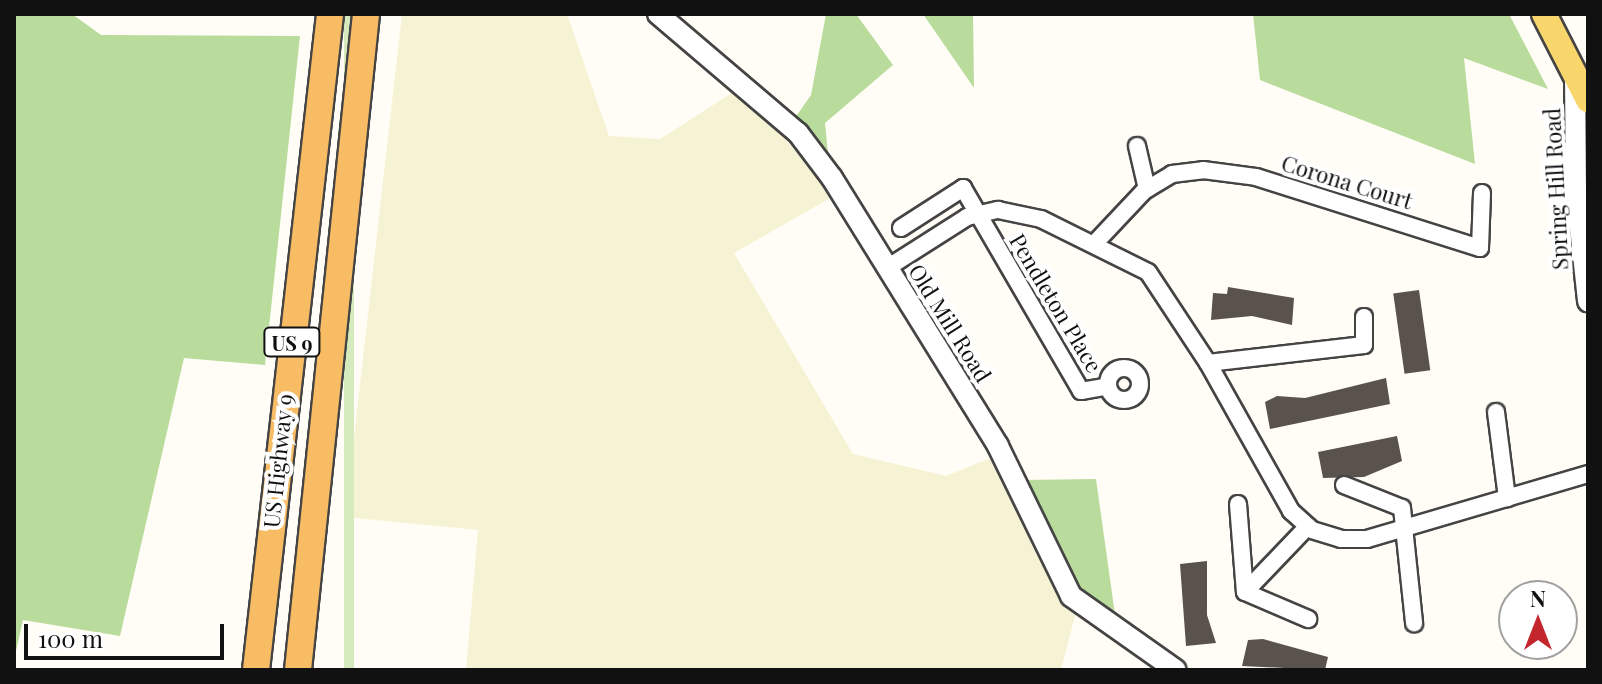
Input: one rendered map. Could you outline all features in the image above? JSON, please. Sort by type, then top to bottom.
[{"type":"highway","name":"US Highway 9","points":[[256,670],[330,14]]},
{"type":"highway","name":"US Highway 9","points":[[298,670],[366,14]]},
{"type":"highway","points":[[360,71],[378,14]]},
{"type":"main road","points":[[1544,14],[1588,100]]},
{"type":"street","name":"Old Mill Road","points":[[658,14],[798,133],[998,446],[1071,596],[1176,670]]},
{"type":"street","name":"Spring Hill Road","points":[[1575,75],[1576,190],[1588,301]]},
{"type":"street","points":[[1137,146],[1147,189]]},
{"type":"street","name":"Corona Court","points":[[1096,242],[1147,189],[1172,174],[1203,170],[1256,177],[1480,248],[1482,193]]},
{"type":"street","name":"Pendleton Place","points":[[901,228],[963,188],[1081,391],[1108,386]]},
{"type":"street","name":"Pendleton Place","points":[[979,214],[998,210],[1041,219],[1096,242],[1148,272],[1208,363],[1291,511],[1308,526]]},
{"type":"street","points":[[887,268],[979,214]]},
{"type":"street","points":[[1208,363],[1364,345],[1364,317]]},
{"type":"street","points":[[1496,412],[1507,498]]},
{"type":"street","points":[[1245,592],[1308,526],[1341,539],[1405,528],[1588,474]]},
{"type":"street","points":[[1344,485],[1402,508],[1414,623]]},
{"type":"street","points":[[1238,504],[1245,592]]},
{"type":"street","points":[[1245,592],[1308,619]]},
{"type":"shaded area","points":[[402,14],[567,14],[609,136],[660,139],[743,86],[832,197],[734,253],[853,454],[946,476],[993,457],[1036,554],[1076,612],[1061,670],[466,670],[478,530],[345,517]]},
{"type":"green space","points":[[14,14],[72,14],[101,35],[300,36],[265,365],[184,358],[120,636],[23,620],[14,660]]},
{"type":"green space","points":[[344,14],[354,14],[354,670],[344,670]]},
{"type":"green space","points":[[826,14],[856,14],[893,65],[825,123],[829,163],[795,118],[811,95]]},
{"type":"green space","points":[[923,14],[973,14],[974,88]]},
{"type":"green space","points":[[1253,14],[1509,14],[1548,89],[1464,58],[1475,164],[1260,80]]},
{"type":"green space","points":[[1096,479],[1117,629],[1081,596],[1021,480]]},
{"type":"building","points":[[1228,287],[1294,298],[1292,325],[1252,316],[1211,320],[1213,293],[1227,294]]},
{"type":"building","points":[[1419,290],[1430,370],[1405,374],[1393,294]]},
{"type":"building","points":[[1386,378],[1390,404],[1270,429],[1265,402],[1277,396],[1305,398]]},
{"type":"building","points":[[1397,436],[1402,461],[1364,477],[1323,478],[1318,452]]},
{"type":"building","points":[[1207,561],[1207,615],[1216,643],[1186,646],[1180,564]]},
{"type":"building","points":[[1263,639],[1328,657],[1325,670],[1242,666],[1248,640]]}]
